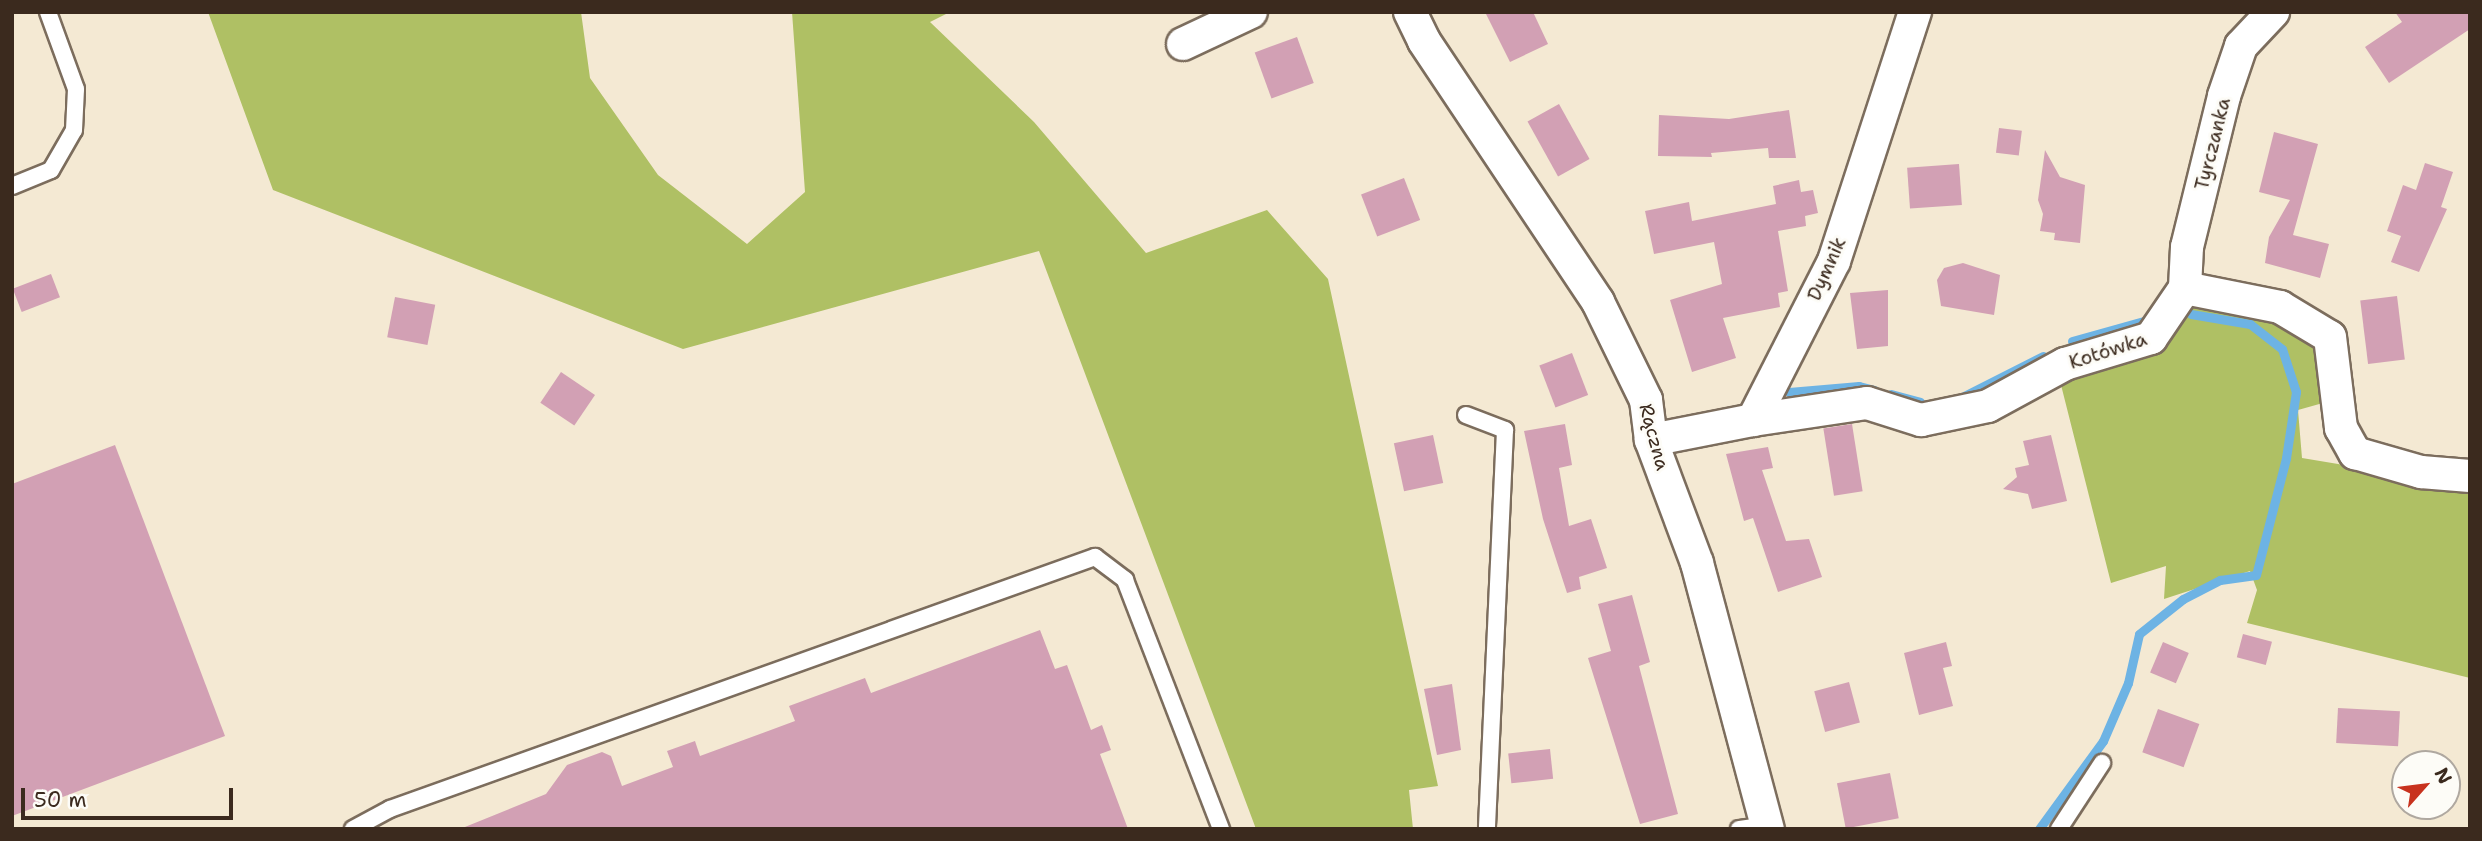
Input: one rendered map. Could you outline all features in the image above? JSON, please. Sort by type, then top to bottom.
[{"type":"street","points":[[1183,44],[1251,12]]},
{"type":"street","name":"Rączna","points":[[1410,12],[1424,41],[1598,302],[1646,400],[1651,440],[1697,563],[1758,827]]},
{"type":"street","name":"Dymnik","points":[[1753,420],[1834,261],[1915,12]]},
{"type":"street","name":"Tyrczanka","points":[[2185,288],[2187,247],[2224,96],[2241,46],[2273,12]]},
{"type":"street","points":[[2185,288],[2280,307],[2330,337],[2341,428],[2355,453],[2421,472],[2470,477]]},
{"type":"street","name":"Kotówka","points":[[1753,420],[1867,403],[1921,420],[1988,406],[2065,364],[2151,338],[2185,288]]},
{"type":"street","points":[[1651,440],[1753,420]]},
{"type":"lane","points":[[12,186],[51,170],[74,130],[76,89],[48,12]]},
{"type":"lane","points":[[1466,415],[1505,430],[1487,829]]},
{"type":"lane","points":[[354,829],[390,809],[1095,557],[1125,580],[1221,829]]},
{"type":"lane","points":[[2059,829],[2102,763]]},
{"type":"green space","points":[[208,12],[581,12],[590,78],[658,175],[747,244],[805,192],[792,12],[950,12],[930,22],[1034,122],[1146,253],[1267,210],[1328,279],[1438,786],[1409,790],[1413,829],[1256,829],[1039,251],[683,349],[273,190]]},
{"type":"green space","points":[[2196,302],[2242,307],[2314,338],[2330,401],[2298,410],[2302,458],[2470,486],[2470,678],[2247,623],[2257,590],[2250,571],[2164,599],[2166,566],[2111,583],[2059,377],[2166,338],[2181,326]]},
{"type":"building","points":[[1485,12],[1533,12],[1548,44],[1510,62]]},
{"type":"building","points":[[2395,12],[2470,12],[2470,29],[2389,83],[2365,47],[2402,22]]},
{"type":"building","points":[[1297,37],[1314,83],[1271,98],[1255,52]]},
{"type":"building","points":[[1559,104],[1590,159],[1558,177],[1528,121]]},
{"type":"building","points":[[1789,110],[1796,158],[1769,158],[1768,148],[1711,153],[1712,157],[1658,156],[1659,115],[1729,119]]},
{"type":"building","points":[[1999,128],[2022,131],[2019,156],[1996,153]]},
{"type":"building","points":[[2274,132],[2318,144],[2293,235],[2329,244],[2320,278],[2265,263],[2269,237],[2290,200],[2259,192]]},
{"type":"building","points":[[2045,150],[2060,177],[2085,185],[2080,243],[2054,240],[2055,233],[2040,231],[2043,214],[2038,200]]},
{"type":"building","points":[[2425,163],[2453,172],[2441,207],[2447,209],[2419,272],[2391,262],[2401,236],[2387,231],[2403,185],[2416,190]]},
{"type":"building","points":[[1959,164],[1962,205],[1910,209],[1907,168]]},
{"type":"building","points":[[1404,178],[1420,220],[1377,236],[1361,194]]},
{"type":"building","points":[[1799,180],[1801,192],[1813,190],[1818,213],[1805,216],[1806,226],[1778,231],[1788,291],[1778,293],[1780,307],[1723,318],[1736,358],[1692,372],[1670,300],[1722,284],[1714,242],[1654,254],[1645,211],[1689,202],[1692,221],[1776,204],[1773,186]]},
{"type":"building","points":[[1963,263],[2000,275],[1994,315],[1941,306],[1937,280],[1944,268]]},
{"type":"building","points":[[51,274],[60,297],[22,312],[13,289]]},
{"type":"building","points":[[1888,290],[1888,346],[1857,349],[1850,293]]},
{"type":"building","points":[[2397,296],[2405,360],[2368,364],[2360,301]]},
{"type":"building","points":[[395,297],[435,305],[427,345],[387,337]]},
{"type":"building","points":[[1572,353],[1588,395],[1555,408],[1539,366]]},
{"type":"building","points":[[561,372],[595,395],[574,426],[540,403]]},
{"type":"building","points":[[1565,424],[1572,465],[1559,468],[1569,526],[1591,519],[1607,568],[1579,577],[1581,589],[1567,593],[1543,519],[1524,431]]},
{"type":"building","points":[[1852,424],[1863,491],[1834,496],[1823,429]]},
{"type":"building","points":[[1433,435],[1443,483],[1404,491],[1394,443]]},
{"type":"building","points":[[2051,435],[2067,501],[2032,509],[2028,494],[2003,489],[2017,477],[2015,468],[2029,465],[2023,441]]},
{"type":"building","points":[[115,445],[225,736],[12,816],[12,484]]},
{"type":"building","points":[[1768,447],[1773,468],[1762,470],[1786,541],[1809,539],[1822,577],[1778,592],[1753,518],[1744,521],[1726,454]]},
{"type":"building","points":[[1632,595],[1650,662],[1639,666],[1678,814],[1640,824],[1588,658],[1611,651],[1598,604]]},
{"type":"building","points":[[1040,630],[1055,669],[1067,665],[1091,730],[1102,725],[1111,750],[1100,754],[1128,829],[460,829],[546,794],[567,765],[602,752],[611,756],[622,786],[673,767],[667,751],[695,741],[700,756],[795,721],[789,706],[865,678],[871,693]]},
{"type":"building","points":[[2243,634],[2272,642],[2266,665],[2237,657]]},
{"type":"building","points":[[1946,642],[1952,666],[1943,668],[1953,706],[1919,715],[1904,653]]},
{"type":"building","points":[[2163,642],[2189,653],[2176,683],[2150,672]]},
{"type":"building","points":[[1849,682],[1860,723],[1825,732],[1814,691]]},
{"type":"building","points":[[1452,684],[1461,750],[1437,755],[1424,689]]},
{"type":"building","points":[[2338,708],[2400,711],[2398,746],[2336,743]]},
{"type":"building","points":[[2158,709],[2199,724],[2184,767],[2142,752]]},
{"type":"building","points":[[1550,749],[1553,779],[1511,783],[1508,753]]},
{"type":"building","points":[[1890,773],[1899,818],[1846,828],[1837,783]]},
{"type":"waterway","points":[[2039,829],[2103,741],[2128,683],[2139,634],[2183,599],[2220,580],[2256,575],[2286,458],[2296,392],[2282,349],[2250,324],[2191,314]]},
{"type":"waterway","points":[[2072,341],[2147,320]]},
{"type":"waterway","points":[[1960,398],[2043,356]]},
{"type":"waterway","points":[[1789,392],[1859,386],[1874,390]]},
{"type":"waterway","points":[[1891,394],[1920,402]]}]
